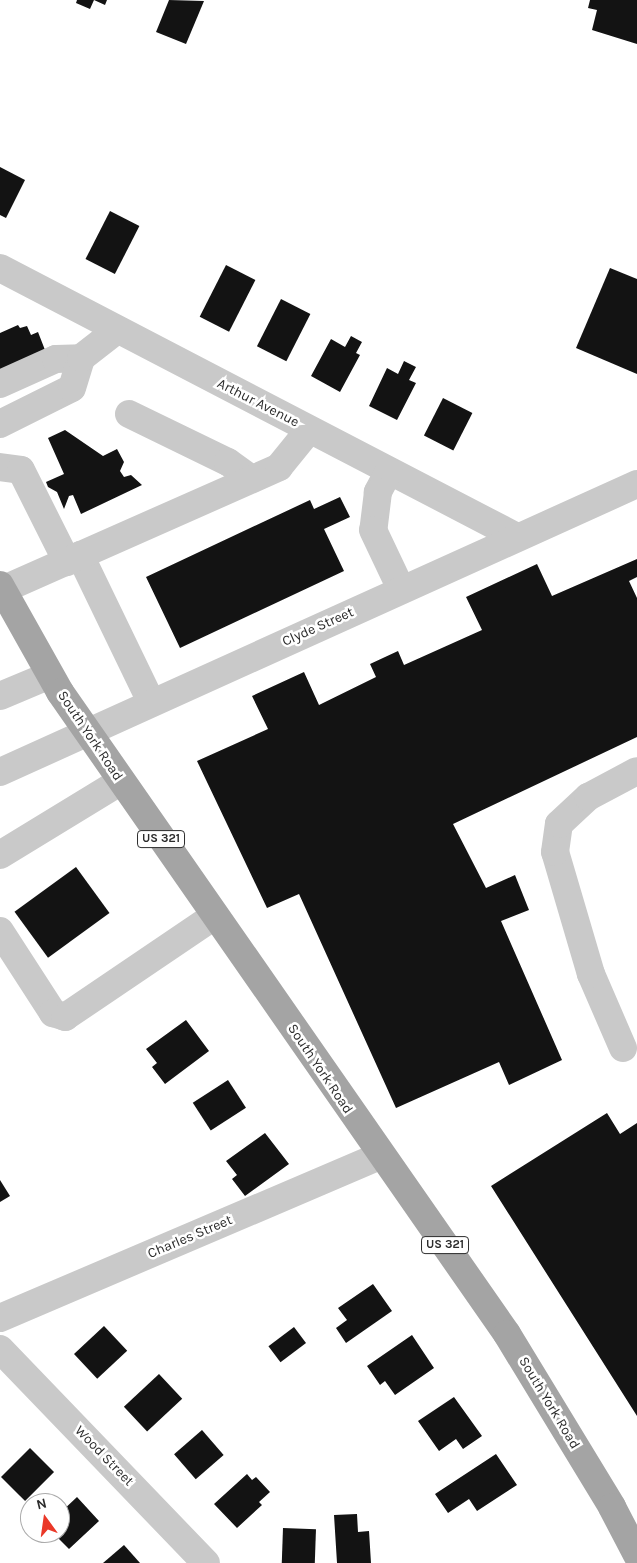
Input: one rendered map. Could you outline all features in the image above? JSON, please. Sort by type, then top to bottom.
[{"type":"main road","name":"South York Road","points":[[1,588],[8,618],[50,675],[380,1156],[507,1334],[612,1507],[637,1555]]},
{"type":"street","name":"Arthur Avenue","points":[[1,271],[517,537]]},
{"type":"street","points":[[0,424],[72,388],[81,358],[117,330]]},
{"type":"street","points":[[0,384],[56,359],[81,358]]},
{"type":"street","points":[[129,414],[228,462],[251,479]]},
{"type":"street","points":[[1,588],[278,467],[309,430]]},
{"type":"street","points":[[0,467],[21,470],[73,558],[151,702]]},
{"type":"street","points":[[389,471],[378,492],[373,530],[402,589]]},
{"type":"street","name":"Clyde Street","points":[[2,767],[87,731],[637,484]]},
{"type":"street","points":[[0,696],[50,675]]},
{"type":"street","points":[[623,1048],[591,974],[555,852],[559,824],[588,797],[637,771]]},
{"type":"street","points":[[0,855],[121,781]]},
{"type":"street","points":[[0,931],[53,1013],[65,1017],[214,916]]},
{"type":"street","name":"Charles Street","points":[[0,1318],[380,1156]]},
{"type":"street","name":"Wood Street","points":[[0,1350],[206,1563]]},
{"type":"building","points":[[77,0],[94,0],[90,9],[76,3]]},
{"type":"building","points":[[94,0],[107,0],[105,5]]},
{"type":"building","points":[[169,0],[204,1],[186,44],[156,32]]},
{"type":"building","points":[[590,0],[637,0],[637,44],[592,30],[597,10],[588,8]]},
{"type":"building","points":[[0,167],[25,180],[6,218],[0,215]]},
{"type":"building","points":[[110,211],[139,226],[115,274],[85,259]]},
{"type":"building","points":[[226,265],[255,280],[229,332],[200,317]]},
{"type":"building","points":[[610,268],[637,279],[637,374],[576,348]]},
{"type":"building","points":[[281,299],[310,314],[286,361],[257,346]]},
{"type":"building","points":[[18,325],[20,328],[27,326],[31,335],[38,332],[45,350],[0,379],[0,333]]},
{"type":"building","points":[[351,336],[362,342],[356,353],[360,355],[340,392],[311,376],[331,339],[345,347]]},
{"type":"building","points":[[404,361],[416,367],[409,380],[416,383],[397,420],[369,406],[387,368],[398,374]]},
{"type":"building","points":[[443,398],[472,413],[453,450],[424,435]]},
{"type":"building","points":[[65,430],[103,456],[117,449],[124,462],[120,471],[124,477],[131,475],[142,485],[81,514],[73,495],[69,496],[64,509],[57,492],[48,487],[46,482],[64,474],[48,438]]},
{"type":"building","points":[[340,497],[350,517],[324,529],[344,571],[180,648],[146,577],[310,500],[314,509]]},
{"type":"building","points":[[637,559],[637,577],[629,581],[637,598],[637,737],[453,824],[486,888],[515,875],[529,910],[501,921],[562,1060],[509,1085],[499,1062],[396,1108],[299,894],[267,908],[197,761],[268,729],[252,696],[304,672],[319,705],[376,677],[370,664],[398,651],[404,665],[482,630],[466,597],[537,564],[552,596]]},
{"type":"building","points":[[76,867],[110,913],[48,958],[15,912]]},
{"type":"building","points":[[186,1020],[209,1051],[165,1084],[152,1067],[157,1063],[146,1049]]},
{"type":"building","points":[[228,1080],[246,1108],[211,1131],[193,1103]]},
{"type":"building","points":[[607,1113],[620,1134],[637,1123],[637,1416],[491,1186]]},
{"type":"building","points":[[265,1133],[289,1164],[245,1196],[232,1179],[237,1175],[226,1161]]},
{"type":"building","points":[[0,1180],[10,1196],[0,1202]]},
{"type":"building","points":[[373,1284],[392,1311],[346,1343],[336,1328],[347,1320],[338,1308]]},
{"type":"building","points":[[104,1326],[127,1351],[97,1379],[74,1354]]},
{"type":"building","points":[[294,1327],[306,1343],[280,1362],[268,1346]]},
{"type":"building","points":[[412,1335],[434,1368],[395,1395],[385,1381],[380,1385],[367,1366]]},
{"type":"building","points":[[159,1374],[182,1399],[147,1432],[124,1407]]},
{"type":"building","points":[[454,1397],[482,1436],[463,1449],[456,1439],[439,1451],[418,1421]]},
{"type":"building","points":[[202,1430],[224,1455],[196,1479],[174,1454]]},
{"type":"building","points":[[30,1448],[54,1472],[33,1493],[20,1493],[20,1496],[1,1477]]},
{"type":"building","points":[[496,1454],[517,1485],[477,1511],[469,1499],[448,1513],[435,1494]]},
{"type":"building","points":[[247,1474],[252,1480],[256,1477],[270,1492],[259,1502],[262,1505],[237,1528],[214,1504]]},
{"type":"building","points":[[77,1497],[99,1521],[69,1549],[63,1543],[70,1543],[70,1504]]},
{"type":"building","points":[[357,1514],[358,1532],[369,1531],[371,1563],[337,1563],[334,1515]]},
{"type":"building","points":[[283,1528],[316,1529],[315,1563],[282,1563]]},
{"type":"building","points":[[124,1545],[140,1563],[103,1563]]}]
